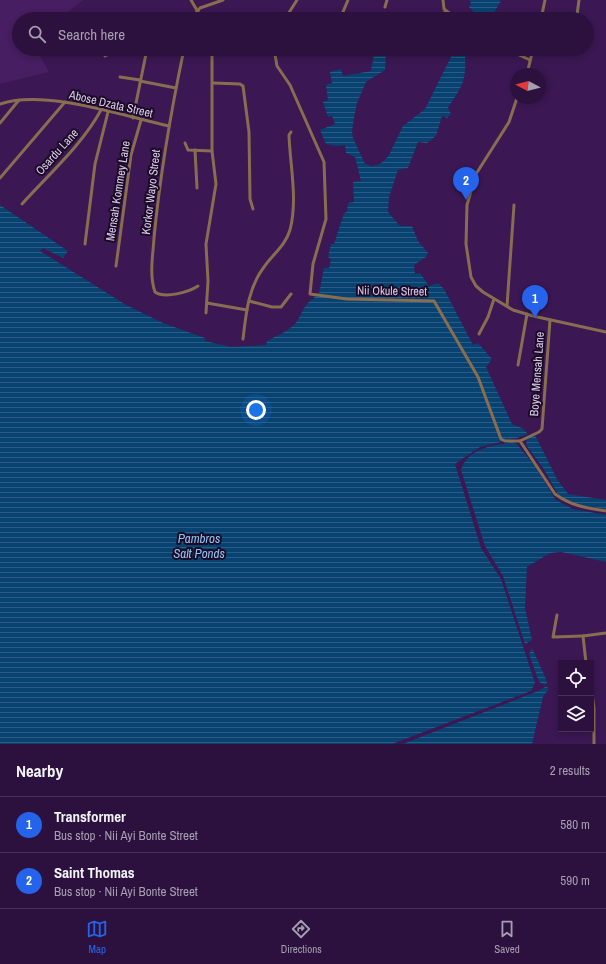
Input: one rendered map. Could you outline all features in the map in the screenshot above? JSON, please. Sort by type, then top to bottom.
[{"type":"street","points":[[191,0],[198,10],[223,0]]},
{"type":"street","points":[[289,12],[297,0]]},
{"type":"street","points":[[343,12],[348,0]]},
{"type":"street","points":[[385,7],[387,0]]},
{"type":"street","points":[[443,0],[443,7],[447,12]]},
{"type":"street","points":[[543,12],[546,0]]},
{"type":"street","points":[[576,12],[578,0]]},
{"type":"street","points":[[133,118],[145,56]]},
{"type":"street","name":"Korkor Wayo Street","points":[[183,56],[169,126],[156,220],[153,286],[155,292],[159,294],[184,293],[198,286]]},
{"type":"street","points":[[206,313],[208,265],[206,248],[216,184],[212,151],[212,56]]},
{"type":"street","name":"Nii Okule Street","points":[[275,56],[277,66],[290,85],[324,162],[326,219],[314,264],[310,294],[354,300],[432,300],[440,308],[478,377],[501,439],[505,441],[520,441]]},
{"type":"street","points":[[521,56],[530,60]]},
{"type":"street","points":[[528,68],[531,56]]},
{"type":"street","points":[[120,76],[176,88]]},
{"type":"street","points":[[213,83],[240,84],[243,86],[248,119],[250,199],[253,209]]},
{"type":"street","points":[[0,123],[19,100]]},
{"type":"street","name":"Abose Dzata Street","points":[[0,104],[19,100],[65,102],[169,126]]},
{"type":"street","points":[[0,178],[65,102]]},
{"type":"street","points":[[515,104],[508,122],[476,174],[467,205],[466,244],[471,277],[479,289],[507,306],[527,314],[606,332]]},
{"type":"street","name":"Osardu Lane","points":[[22,204],[80,141],[91,127],[101,110]]},
{"type":"street","points":[[85,244],[94,164],[108,112]]},
{"type":"street","name":"Mensah Kommey Lane","points":[[116,266],[131,155],[141,120]]},
{"type":"street","points":[[243,339],[247,310],[254,283],[264,267],[281,248],[290,231],[293,213],[289,135],[291,132]]},
{"type":"street","points":[[185,143],[188,150],[212,151]]},
{"type":"street","points":[[195,150],[197,188]]},
{"type":"street","points":[[507,306],[514,205]]},
{"type":"street","points":[[249,301],[272,307],[281,307],[291,294]]},
{"type":"street","points":[[479,334],[488,317],[494,299]]},
{"type":"street","points":[[207,303],[247,310]]},
{"type":"street","points":[[518,364],[527,314]]},
{"type":"street","name":"Boye Mensah Lane","points":[[520,441],[542,429],[550,320]]},
{"type":"street","points":[[520,441],[555,494],[573,505],[606,511]]},
{"type":"street","points":[[558,615],[553,637],[583,636],[606,633]]},
{"type":"street","points":[[583,636],[586,660]]},
{"type":"street","points":[[592,696],[594,708],[594,744]]},
{"type":"shaded area","points":[[0,0],[83,0],[68,12],[12,12],[12,56],[40,56],[49,72],[0,84]]},
{"type":"water","points":[[469,0],[501,1],[494,12],[473,12],[469,7],[471,2]]},
{"type":"water","name":"Pambros Salt Ponds","points":[[374,56],[386,56],[385,70],[366,82],[357,103],[354,118],[352,131],[353,138],[365,164],[372,166],[378,165],[384,161],[389,155],[403,126],[425,109],[452,56],[465,56],[463,81],[459,91],[448,108],[451,114],[447,118],[442,116],[436,136],[427,143],[418,142],[408,168],[398,170],[389,197],[388,212],[400,226],[412,226],[418,241],[428,253],[426,257],[414,265],[415,274],[420,273],[429,286],[438,283],[444,289],[473,345],[478,343],[492,359],[486,367],[512,424],[522,428],[528,434],[480,447],[455,464],[481,548],[501,579],[535,683],[531,691],[392,744],[0,744],[0,205],[68,251],[63,258],[43,248],[40,251],[126,305],[163,323],[205,338],[205,341],[232,347],[266,345],[267,341],[292,327],[308,303],[314,299],[314,294],[319,294],[324,268],[329,268],[331,259],[328,257],[331,244],[334,244],[344,213],[347,212],[348,203],[354,202],[353,182],[361,181],[355,157],[346,153],[345,145],[337,146],[326,144],[320,130],[335,124],[332,116],[328,117],[323,102],[328,100],[326,85],[332,83],[330,72],[341,69],[343,76],[371,71]]},
{"type":"water","points":[[535,435],[557,479],[568,494],[606,500],[606,509],[577,505],[559,496],[543,468],[526,445],[527,438]]},
{"type":"water","points":[[511,442],[516,443],[534,465],[556,500],[573,509],[606,515],[606,562],[561,552],[550,553],[527,567],[525,608],[532,640],[525,644],[503,576],[485,546],[461,470],[469,457],[482,449]]},
{"type":"water","points":[[532,648],[546,679],[547,683],[545,685],[539,682],[529,654]]},
{"type":"water","points":[[547,686],[548,690],[543,697],[532,744],[403,744],[538,691]]},
{"type":"place","name":"Saint Thomas","points":[[466,200]]},
{"type":"place","name":"Transformer","points":[[535,318]]}]
